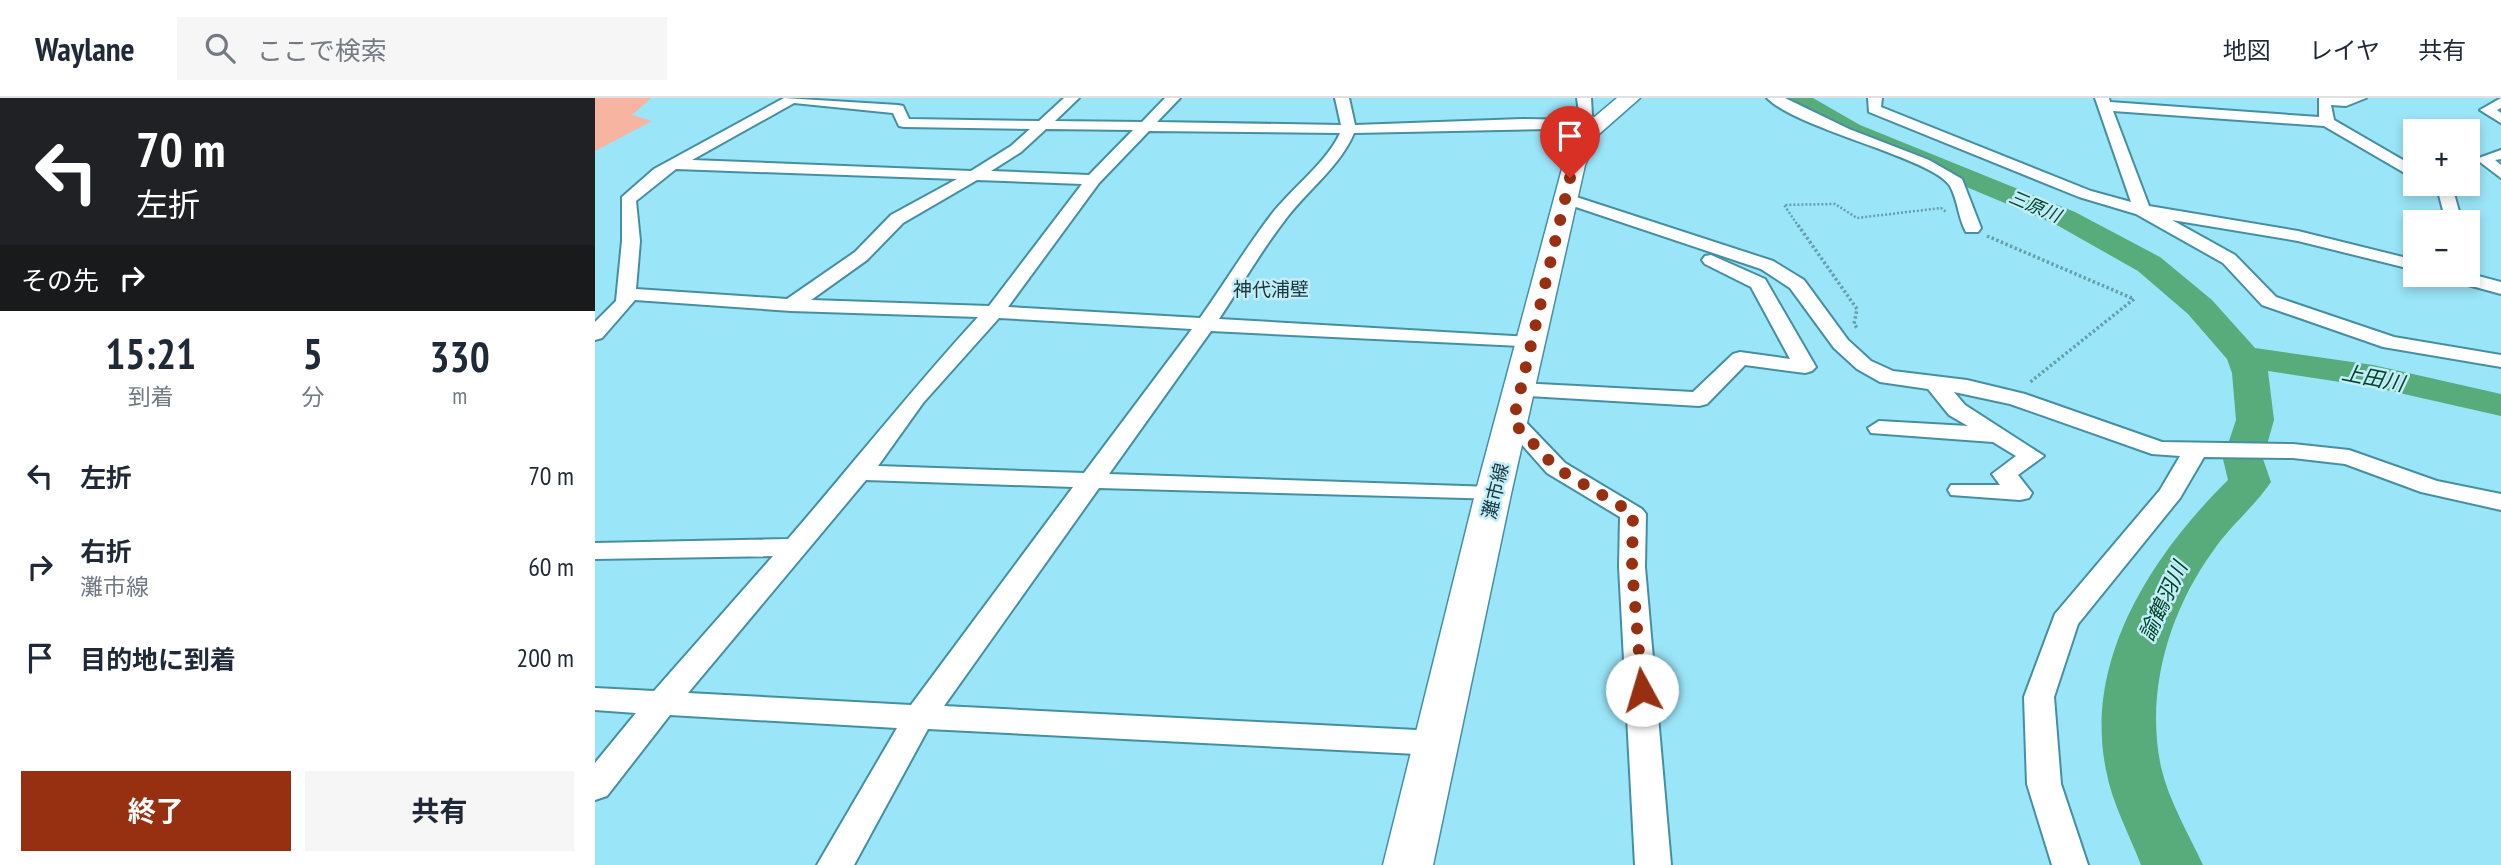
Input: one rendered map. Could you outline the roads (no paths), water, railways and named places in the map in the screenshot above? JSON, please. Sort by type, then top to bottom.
[{"type":"main road","name":"灘市線","points":[[1408,865],[1493,494],[1567,199],[1574,156],[1590,111],[1630,98]]},
{"type":"street","points":[[595,334],[625,302],[631,241],[628,200],[659,172],[793,98],[853,102],[898,109],[904,123],[1045,126],[1349,129],[1522,123],[1590,111]]},
{"type":"street","points":[[791,305],[861,256],[897,219],[979,174],[1045,126],[1072,98]]},
{"type":"street","points":[[595,787],[663,701],[891,435],[915,399],[994,312],[1093,180],[1173,98]]},
{"type":"street","points":[[835,865],[919,718],[1089,481],[1206,324],[1276,220],[1307,182],[1340,150],[1349,129],[1342,98]]},
{"type":"street","points":[[1774,98],[1844,132],[1924,163],[1955,182],[1972,228]]},
{"type":"street","points":[[1875,98],[1874,109],[2085,194],[2141,210],[2298,236],[2403,262]]},
{"type":"street","points":[[2327,122],[2323,99],[2346,102],[2359,98]]},
{"type":"street","points":[[2403,167],[2327,122],[2103,102],[2141,210],[2229,259],[2269,301],[2390,343],[2501,361]]},
{"type":"street","points":[[2501,102],[2487,110],[2501,119]]},
{"type":"street","points":[[2501,154],[2484,159],[2501,173]]},
{"type":"street","points":[[674,164],[1093,180]]},
{"type":"street","points":[[1567,199],[1708,245],[1785,274],[1797,284],[1826,328],[1864,365],[1888,377],[2012,397],[2160,449],[2293,451],[2349,457],[2430,487],[2501,502]]},
{"type":"street","points":[[1653,865],[1632,567],[1633,513],[1556,468],[1517,406],[1699,399],[1740,358],[1805,367],[1758,283],[1702,255],[1708,245]]},
{"type":"street","points":[[2480,281],[2501,288]]},
{"type":"street","points":[[626,294],[1532,343]]},
{"type":"street","points":[[1934,383],[1957,410],[2032,456],[2004,474],[2019,493],[1960,491]]},
{"type":"street","points":[[1879,428],[1998,435]]},
{"type":"street","points":[[2070,865],[2044,784],[2039,697],[2065,621],[2171,493],[2195,451]]},
{"type":"street","points":[[859,473],[1493,494]]},
{"type":"street","points":[[595,551],[796,547]]},
{"type":"street","points":[[595,699],[1436,743]]},
{"type":"waterway","name":"三原川","points":[[1797,98],[1851,130],[2065,218],[2149,264],[2200,307],[2244,357]]},
{"type":"waterway","name":"諭鶴羽川","points":[[2172,865],[2145,803],[2133,766],[2129,725],[2132,686],[2141,647],[2155,610],[2174,574],[2222,510],[2250,482],[2243,459],[2255,420],[2250,373],[2244,357]]},
{"type":"waterway","name":"上田川","points":[[2244,357],[2373,376],[2501,405]]},
{"type":"district","name":"神代浦壁","points":[[1271,289]]}]
